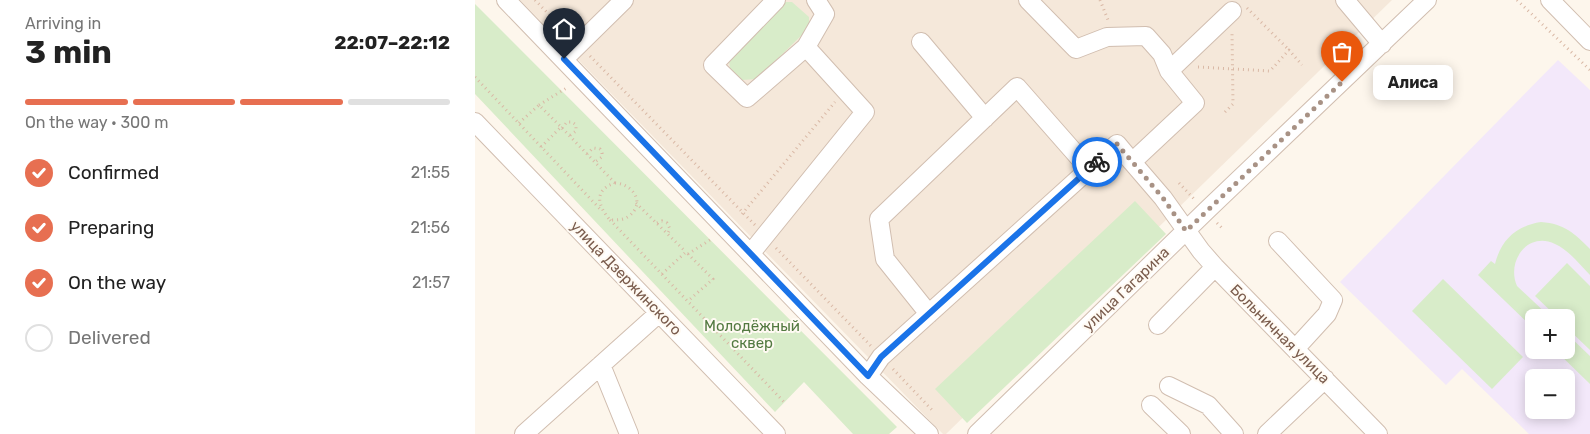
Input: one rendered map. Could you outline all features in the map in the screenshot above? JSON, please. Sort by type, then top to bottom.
[{"type":"street","points":[[506,0],[868,376],[929,434]]},
{"type":"street","points":[[564,59],[624,0]]},
{"type":"street","points":[[776,0],[713,65],[747,98],[806,47],[825,14],[816,0]]},
{"type":"street","points":[[1028,0],[1075,48],[1107,37],[1146,36],[1162,54],[1195,103],[1131,162]]},
{"type":"street","points":[[1345,0],[1382,44]]},
{"type":"street","name":"улица Гагарина","points":[[977,434],[1427,0]]},
{"type":"street","points":[[1550,0],[1590,41]]},
{"type":"street","points":[[1172,68],[1231,12]]},
{"type":"street","points":[[921,42],[985,118]]},
{"type":"street","points":[[751,253],[865,112],[806,47]]},
{"type":"street","points":[[868,376],[881,357],[929,314],[1089,169],[1017,88],[879,219],[885,259],[929,314]]},
{"type":"street","name":"улица Дзержинского","points":[[475,122],[776,434]]},
{"type":"street","name":"Больничная улица","points":[[1089,169],[1117,144],[1163,198],[1215,268],[1378,434]]},
{"type":"street","points":[[1278,241],[1333,300],[1327,314],[1295,349]]},
{"type":"street","points":[[1158,325],[1215,268]]},
{"type":"street","points":[[524,434],[659,313]]},
{"type":"street","points":[[601,365],[629,434]]},
{"type":"street","points":[[1267,434],[1325,379]]},
{"type":"street","points":[[1169,386],[1208,405],[1234,434]]},
{"type":"street","points":[[1151,405],[1181,434]]},
{"type":"path","points":[[535,0],[932,410]]},
{"type":"path","points":[[1100,0],[1114,37]]},
{"type":"path","points":[[1517,0],[1590,70]]},
{"type":"path","points":[[1225,112],[1233,104],[1231,12],[1242,2],[1302,65]]},
{"type":"path","points":[[1172,68],[1270,71],[1289,50]]},
{"type":"path","points":[[475,77],[785,403]]},
{"type":"path","points":[[519,123],[539,105],[573,84]]},
{"type":"path","points":[[743,214],[845,90]]},
{"type":"path","points":[[539,105],[615,183]]},
{"type":"path","points":[[541,147],[567,122],[572,122],[576,124],[576,131],[569,136]]},
{"type":"path","points":[[587,154],[593,148],[599,149],[602,157],[595,162]]},
{"type":"path","points":[[601,210],[599,199],[601,193],[609,185],[615,183],[627,185],[632,189],[635,194],[636,203],[633,212],[623,219],[610,220]]},
{"type":"path","points":[[636,203],[713,279],[688,301]]},
{"type":"path","points":[[657,224],[662,221],[667,223],[670,229],[667,234]]},
{"type":"path","points":[[663,274],[687,253],[720,234]]},
{"type":"shaded area","points":[[520,0],[1392,0],[946,434],[943,434]]},
{"type":"shaded area","points":[[1558,60],[1590,90],[1590,434],[1529,434],[1462,369],[1446,385],[1340,282]]},
{"type":"green space","points":[[783,2],[792,2],[809,17],[809,28],[757,79],[742,80],[730,69],[729,59]]},
{"type":"green space","name":"Молодёжный сквер","points":[[475,4],[897,427],[889,434],[853,434],[804,382],[775,412],[475,94]]},
{"type":"green space","points":[[1135,201],[1166,234],[967,423],[935,389]]},
{"type":"green space","points":[[1541,222],[1557,225],[1569,230],[1579,238],[1590,249],[1590,275],[1570,254],[1555,244],[1545,241],[1528,245],[1517,258],[1514,276],[1517,286],[1541,309],[1525,309],[1525,320],[1478,275],[1491,261],[1495,264],[1501,248],[1511,236],[1532,224]]},
{"type":"green space","points":[[1567,263],[1590,286],[1590,350],[1575,336],[1575,309],[1549,309],[1535,296]]},
{"type":"green space","points":[[1443,279],[1523,357],[1492,389],[1412,311]]},
{"type":"green space","points":[[1575,342],[1590,356],[1590,384],[1564,359],[1575,359]]},
{"type":"way so far","points":[[1097,162],[1117,144],[1163,198],[1186,231],[1342,82]]},
{"type":"place","name":"Алиса","points":[[1342,82]]},
{"type":"route","points":[[564,59],[868,376],[881,357],[1097,162]]}]
